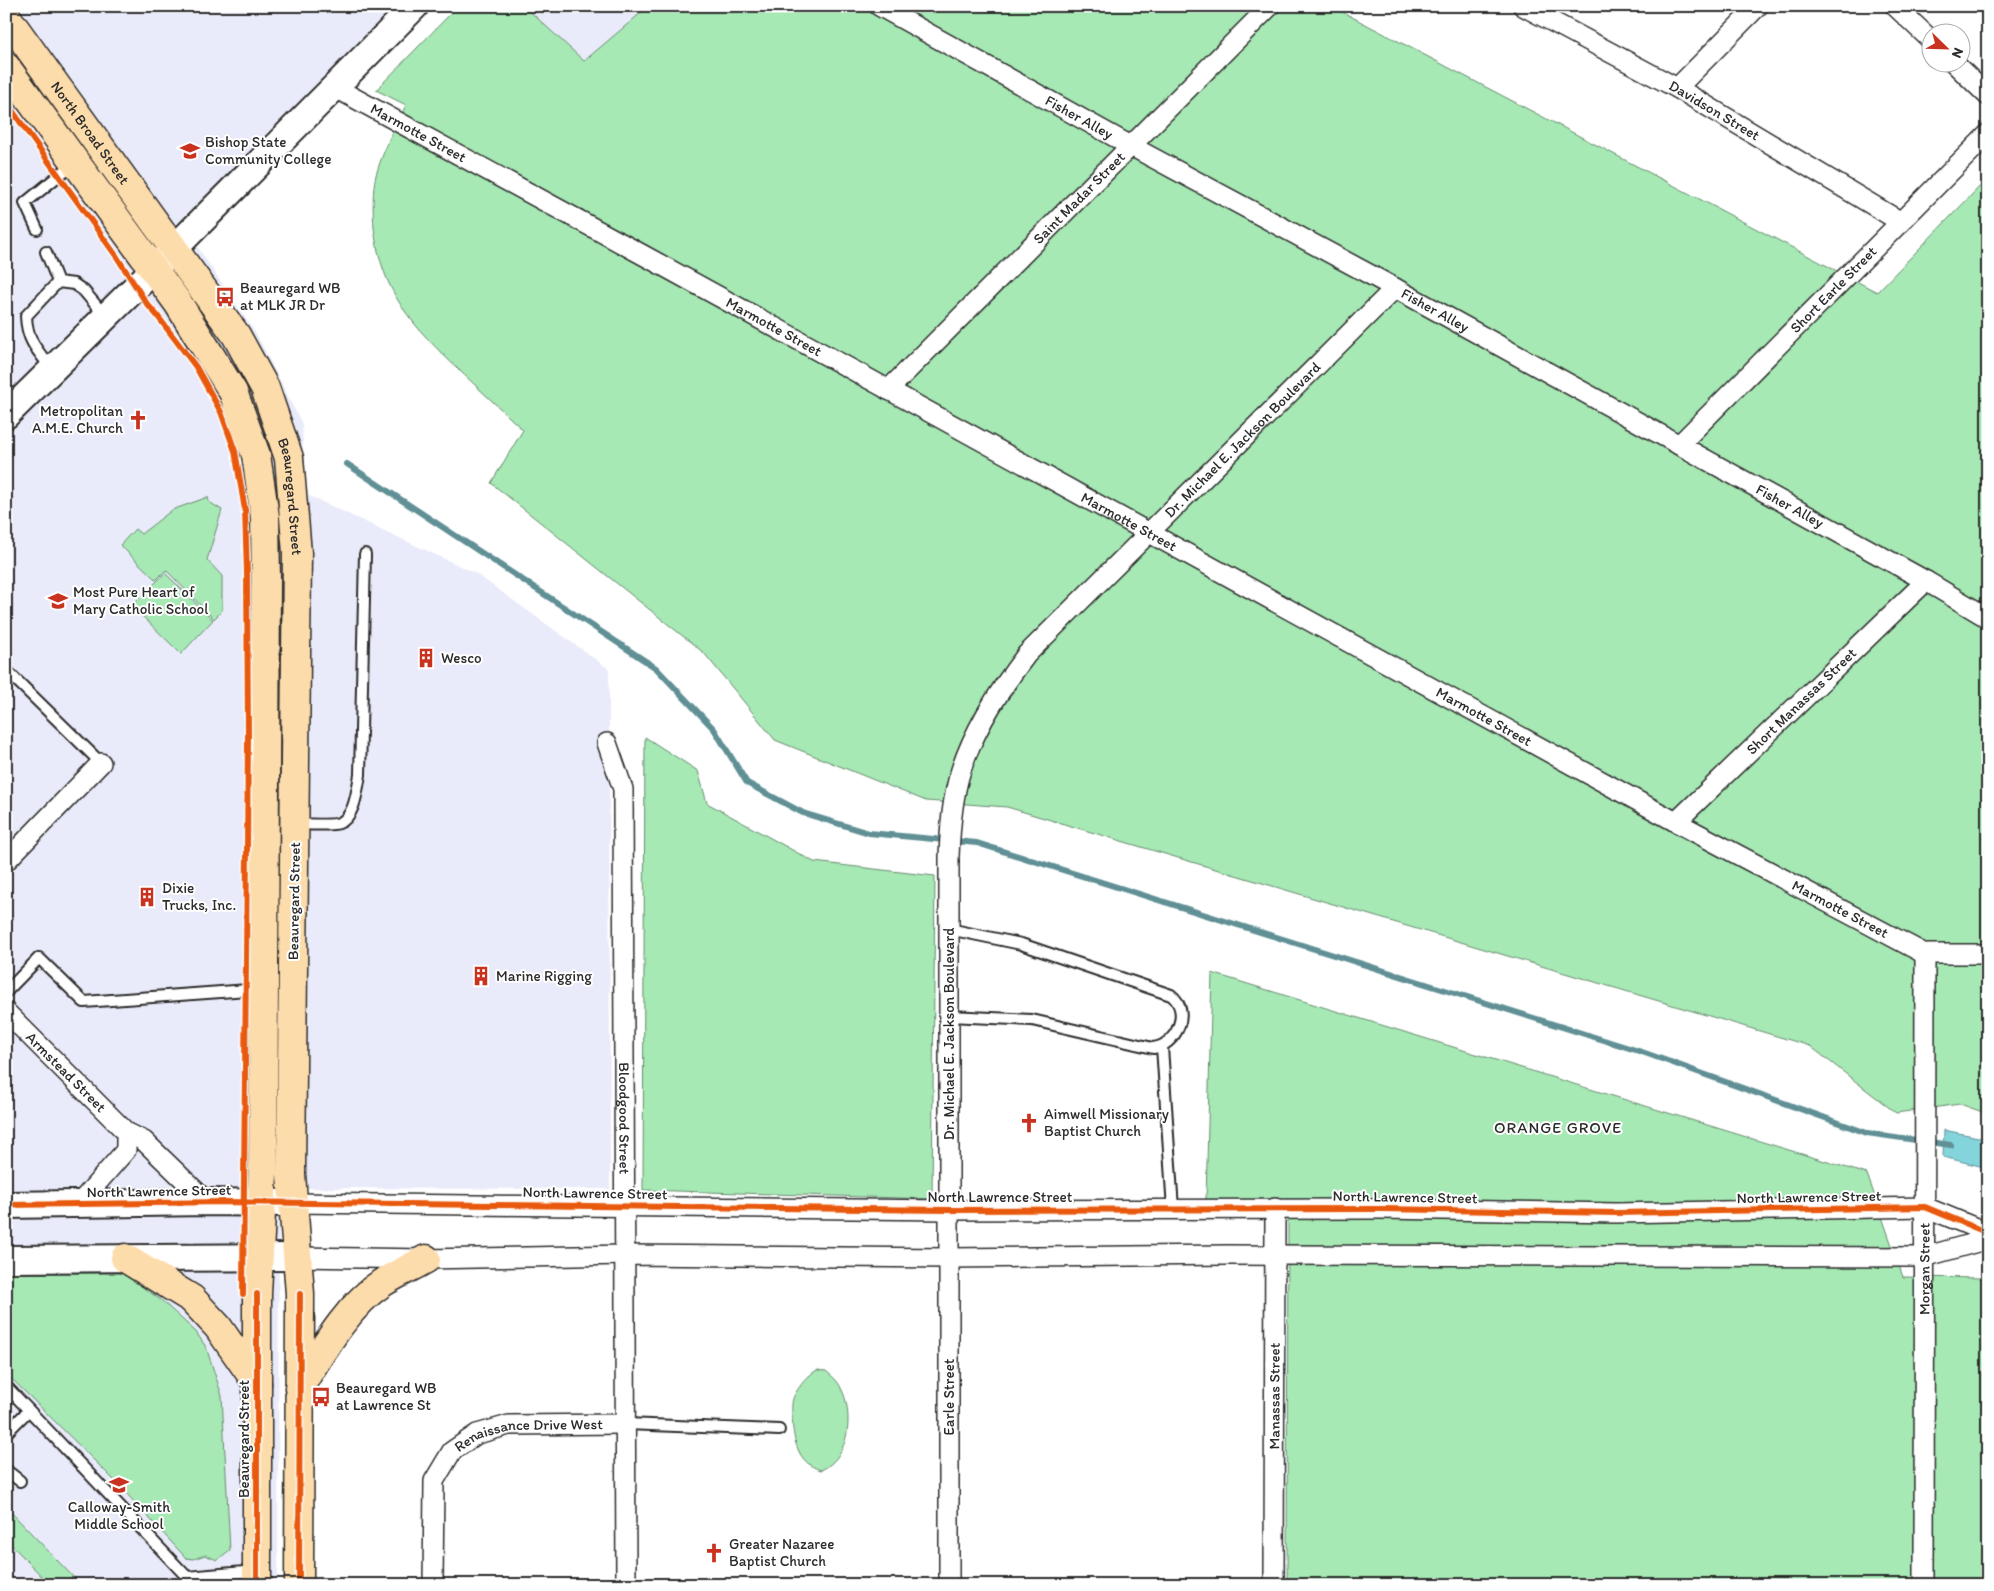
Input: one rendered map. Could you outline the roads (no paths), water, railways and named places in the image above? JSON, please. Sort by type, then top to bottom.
[{"type":"main road","name":"North Broad Street","points":[[6,16],[174,248]]},
{"type":"main road","name":"North Broad Street","points":[[6,68],[74,163],[154,269]]},
{"type":"main road","name":"Beauregard Street","points":[[174,248],[199,286],[236,335],[261,381],[289,458],[297,553],[291,1165],[300,1294],[299,1585]]},
{"type":"main road","name":"Beauregard Street","points":[[154,269],[178,303],[233,392],[256,455],[265,526],[261,1203],[256,1383],[257,1578]]},
{"type":"main road","points":[[125,1258],[192,1300],[218,1327],[256,1383]]},
{"type":"main road","points":[[299,1388],[352,1310],[381,1283],[426,1259]]},
{"type":"street","points":[[6,416],[415,6]]},
{"type":"street","name":"Fisher Alley","points":[[879,6],[1926,581],[1988,618]]},
{"type":"street","name":"Saint Madar Street","points":[[888,390],[1270,6]]},
{"type":"street","name":"Davidson Street","points":[[1523,6],[1677,88],[1901,222]]},
{"type":"street","points":[[1677,88],[1758,6]]},
{"type":"street","points":[[1896,6],[1922,31]]},
{"type":"street","points":[[1963,72],[1988,96]]},
{"type":"street","name":"Marmotte Street","points":[[334,87],[1676,822],[1925,954]]},
{"type":"street","name":"Short Earle Street","points":[[1679,445],[1988,134]]},
{"type":"street","name":"Dr. Michael E. Jackson Boulevard","points":[[949,1210],[949,857],[951,818],[961,770],[982,720],[1002,687],[1027,654],[1395,288]]},
{"type":"street","name":"Short Manassas Street","points":[[1676,822],[1926,581]]},
{"type":"street","name":"Bloodgood Street","points":[[606,743],[623,789],[626,1585]]},
{"type":"street","points":[[6,860],[101,763]]},
{"type":"street","points":[[1925,954],[1988,954]]},
{"type":"street","name":"Morgan Street","points":[[1924,1585],[1925,954]]},
{"type":"street","name":"Armstead Street","points":[[6,1012],[126,1132],[144,1141],[207,1202]]},
{"type":"street","points":[[78,1205],[126,1150],[126,1132]]},
{"type":"street","name":"North Lawrence Street","points":[[6,1206],[207,1202],[949,1210],[1275,1208],[1616,1213],[1925,1207],[1988,1233]]},
{"type":"street","name":"Manassas Street","points":[[1274,1585],[1275,1208]]},
{"type":"street","name":"Earle Street","points":[[949,1210],[949,1585]]},
{"type":"street","points":[[6,1260],[297,1257],[426,1259],[625,1255],[949,1258],[1228,1255],[1924,1257],[1988,1239]]},
{"type":"street","name":"Renaissance Drive West","points":[[433,1585],[434,1481],[452,1451],[477,1434],[509,1425],[626,1424]]},
{"type":"lane","points":[[37,229],[25,203],[74,163]]},
{"type":"lane","points":[[46,252],[58,282]]},
{"type":"lane","points":[[58,282],[74,284],[84,290],[106,317]]},
{"type":"lane","points":[[52,370],[31,343],[27,331],[26,316],[58,282]]},
{"type":"lane","points":[[295,824],[338,824],[348,816],[354,802],[360,775],[365,554]]},
{"type":"lane","points":[[6,670],[101,763]]},
{"type":"lane","points":[[949,929],[1022,944],[1171,996],[1177,1000],[1181,1008],[1181,1019],[1174,1037],[1162,1047],[1153,1048],[1032,1020],[949,1016]]},
{"type":"lane","points":[[6,992],[39,958],[84,1002],[263,989]]},
{"type":"lane","points":[[1162,1047],[1173,1209]]},
{"type":"lane","points":[[6,1386],[184,1581],[257,1578]]},
{"type":"lane","points":[[6,1433],[29,1410]]},
{"type":"lane","points":[[626,1424],[779,1430]]},
{"type":"lane","points":[[6,1470],[20,1481]]},
{"type":"water","points":[[1944,1130],[1988,1139],[1988,1168],[1943,1157]]},
{"type":"waterway","points":[[347,464],[656,668],[714,729],[747,783],[803,813],[869,833],[977,843],[1645,1053],[1867,1133],[1951,1145]]},
{"type":"place","name":"Bishop State Community College","points":[[190,151]]},
{"type":"place","name":"Beauregard WB at MLK JR Dr","points":[[225,297]]},
{"type":"place","name":"Metropolitan A.M.E. Church","points":[[138,420]]},
{"type":"place","name":"Most Pure Heart of Mary Catholic School","points":[[58,601]]},
{"type":"place","name":"Wesco","points":[[426,658]]},
{"type":"place","name":"Dixie Trucks, Inc.","points":[[147,897]]},
{"type":"place","name":"Marine Rigging","points":[[481,976]]},
{"type":"place","name":"Aimwell Missionary Baptist Church","points":[[1029,1123]]},
{"type":"place","name":"Beauregard WB at Lawrence St","points":[[321,1397]]},
{"type":"place","name":"Calloway-Smith Middle School","points":[[119,1485]]},
{"type":"place","name":"Greater Nazaree Baptist Church","points":[[714,1553]]},
{"type":"district","name":"ORANGE GROVE","points":[[1558,1127]]}]
